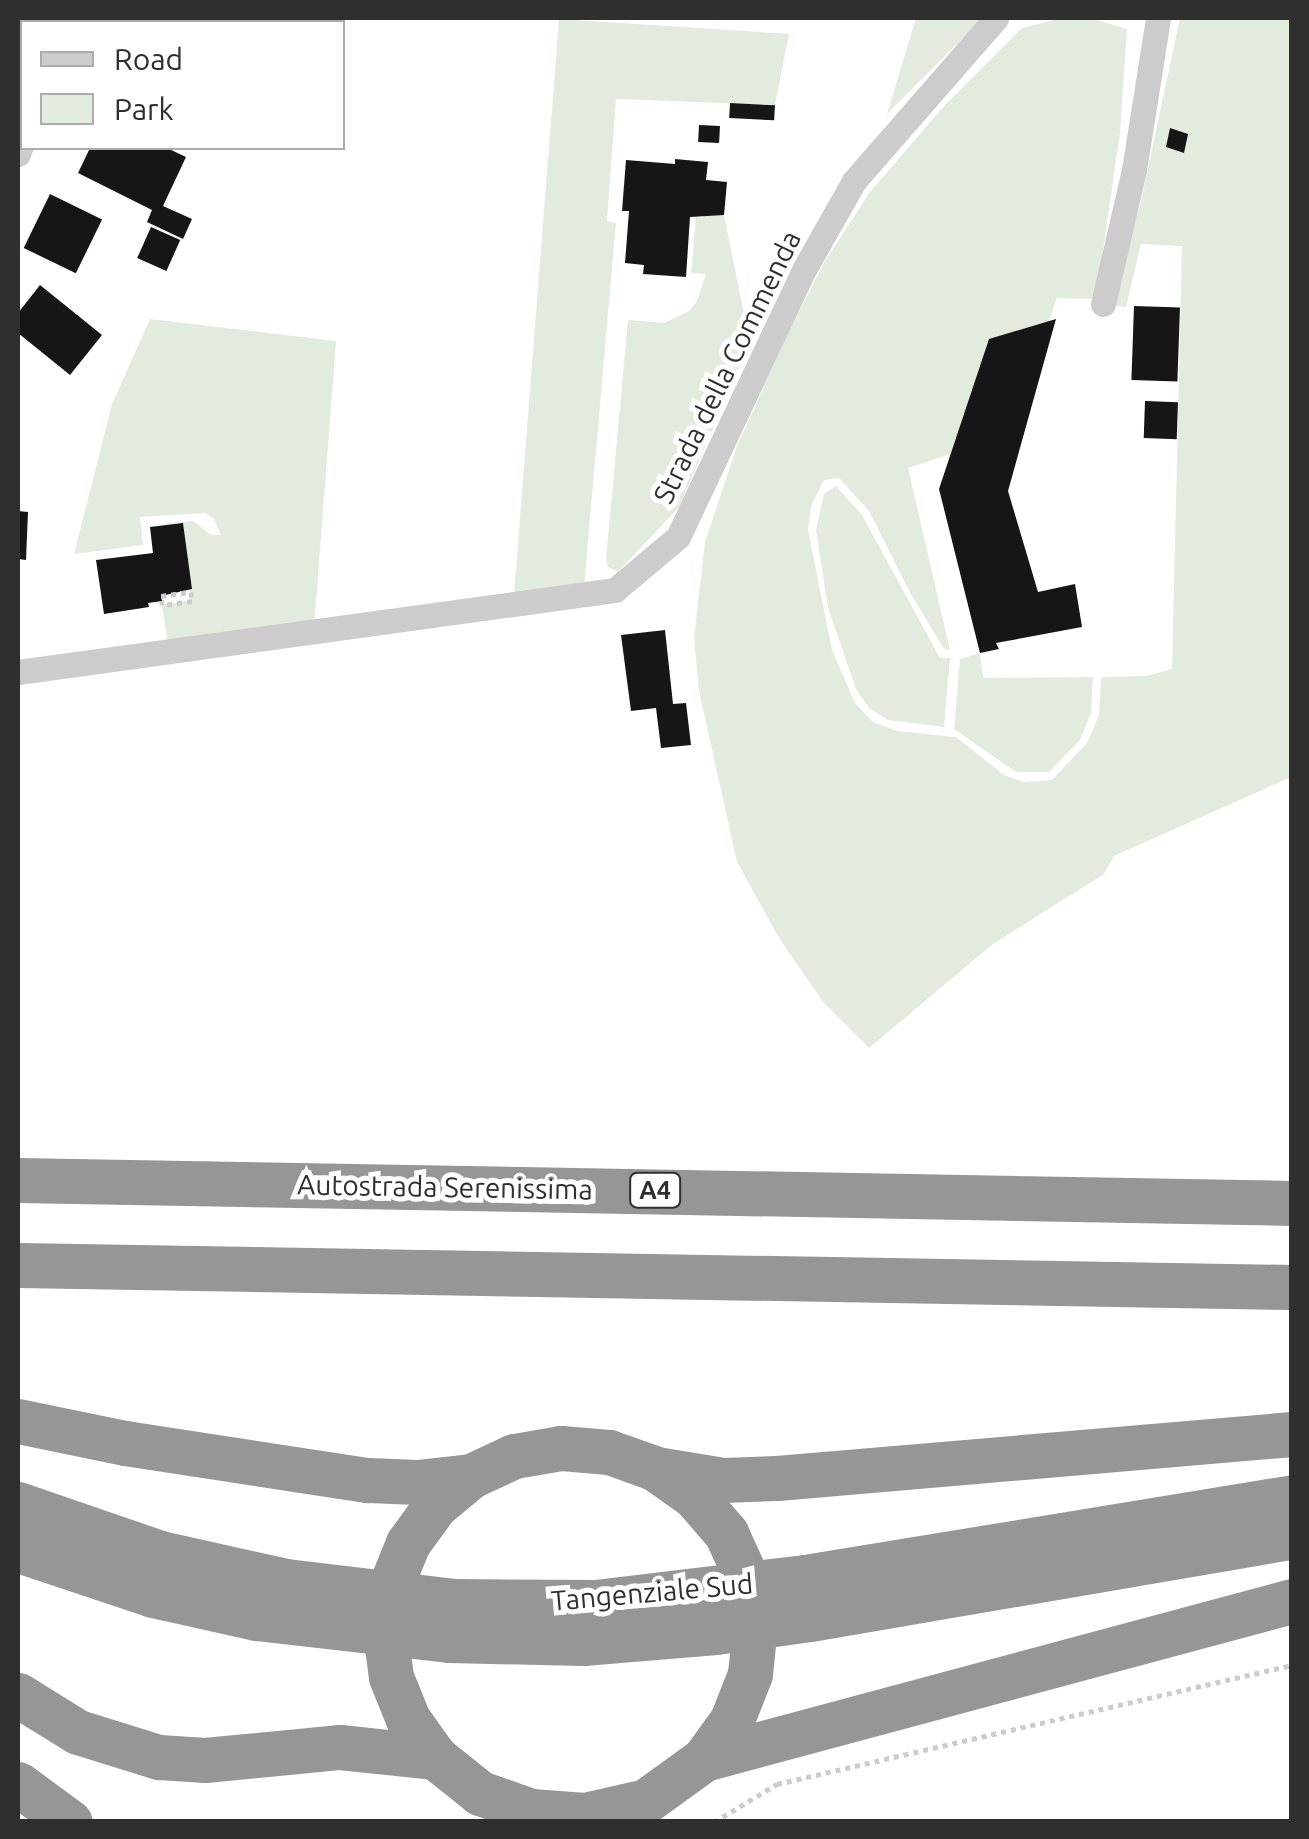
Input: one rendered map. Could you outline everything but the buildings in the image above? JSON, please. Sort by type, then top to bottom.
[{"type":"highway","name":"Autostrada Serenissima","points":[[18,1180],[1292,1203]]},
{"type":"highway","points":[[18,1265],[1292,1287]]},
{"type":"highway","points":[[18,1421],[125,1444],[380,1481],[471,1476]]},
{"type":"highway","points":[[654,1468],[694,1496],[726,1533],[746,1578],[755,1626],[750,1674],[732,1720],[704,1759],[628,1812],[585,1815],[490,1807],[435,1757],[408,1720],[391,1677],[387,1616],[391,1586],[408,1543],[436,1506],[471,1476],[514,1456],[561,1448],[609,1452],[654,1468],[723,1480],[1292,1434]]},
{"type":"highway","name":"Tangenziale Sud","points":[[808,1598],[1292,1496]]},
{"type":"highway","name":"Tangenziale Sud","points":[[18,1504],[160,1553],[286,1582],[363,1613]]},
{"type":"highway","name":"Tangenziale Sud","points":[[18,1550],[152,1596],[256,1618],[363,1613],[451,1620],[595,1602],[714,1612],[1292,1537]]},
{"type":"highway","points":[[704,1759],[1292,1601]]},
{"type":"highway","points":[[18,1695],[78,1732],[159,1758],[205,1760],[340,1748],[435,1757]]},
{"type":"highway","points":[[18,1784],[70,1822]]},
{"type":"street","name":"Strada della Commenda","points":[[18,672],[615,590],[678,537],[802,273],[854,181],[996,18]]},
{"type":"street","points":[[1103,304],[1134,170],[1158,18]]},
{"type":"path","points":[[190,592],[192,601],[162,605],[161,596],[190,592]]},
{"type":"path","points":[[714,1822],[777,1784],[1292,1665]]},
{"type":"green space","points":[[916,18],[983,18],[887,114]]},
{"type":"green space","points":[[1062,18],[1091,18],[1127,29],[1120,133],[1096,299],[1057,298],[1049,321],[989,340],[951,454],[908,468],[950,650],[944,649],[909,591],[869,511],[839,478],[824,480],[811,506],[808,530],[832,650],[855,703],[873,722],[897,731],[956,737],[1004,775],[1024,782],[1052,780],[1087,743],[1099,715],[1101,677],[1146,676],[1172,669],[1182,246],[1141,244],[1126,307],[1111,305],[1141,201],[1180,18],[1291,18],[1291,777],[1114,856],[1104,874],[993,944],[869,1048],[823,1002],[779,938],[737,862],[699,691],[694,638],[705,542],[737,446],[790,329],[825,261],[870,192],[945,105],[1022,28]]},
{"type":"green space","points":[[559,19],[789,34],[775,105],[616,99],[607,221],[616,223],[584,587],[514,594]]},
{"type":"green space","points":[[704,213],[724,215],[750,343],[679,507],[618,572],[608,567],[606,559],[628,320],[664,323],[689,311],[697,301],[706,274],[691,273],[696,217],[703,218]]},
{"type":"green space","points":[[150,319],[336,341],[314,627],[168,645],[162,605],[191,600],[190,592],[186,592],[192,589],[183,524],[149,525],[193,521],[211,535],[221,535],[214,519],[205,513],[140,517],[143,545],[74,554],[112,404]]},
{"type":"green space","points":[[836,486],[862,515],[940,658],[950,658],[944,727],[888,720],[869,708],[856,689],[828,608],[816,530],[824,494]]},
{"type":"green space","points":[[980,653],[983,678],[1093,677],[1091,713],[1080,740],[1049,772],[1016,772],[954,729],[960,659]]}]
